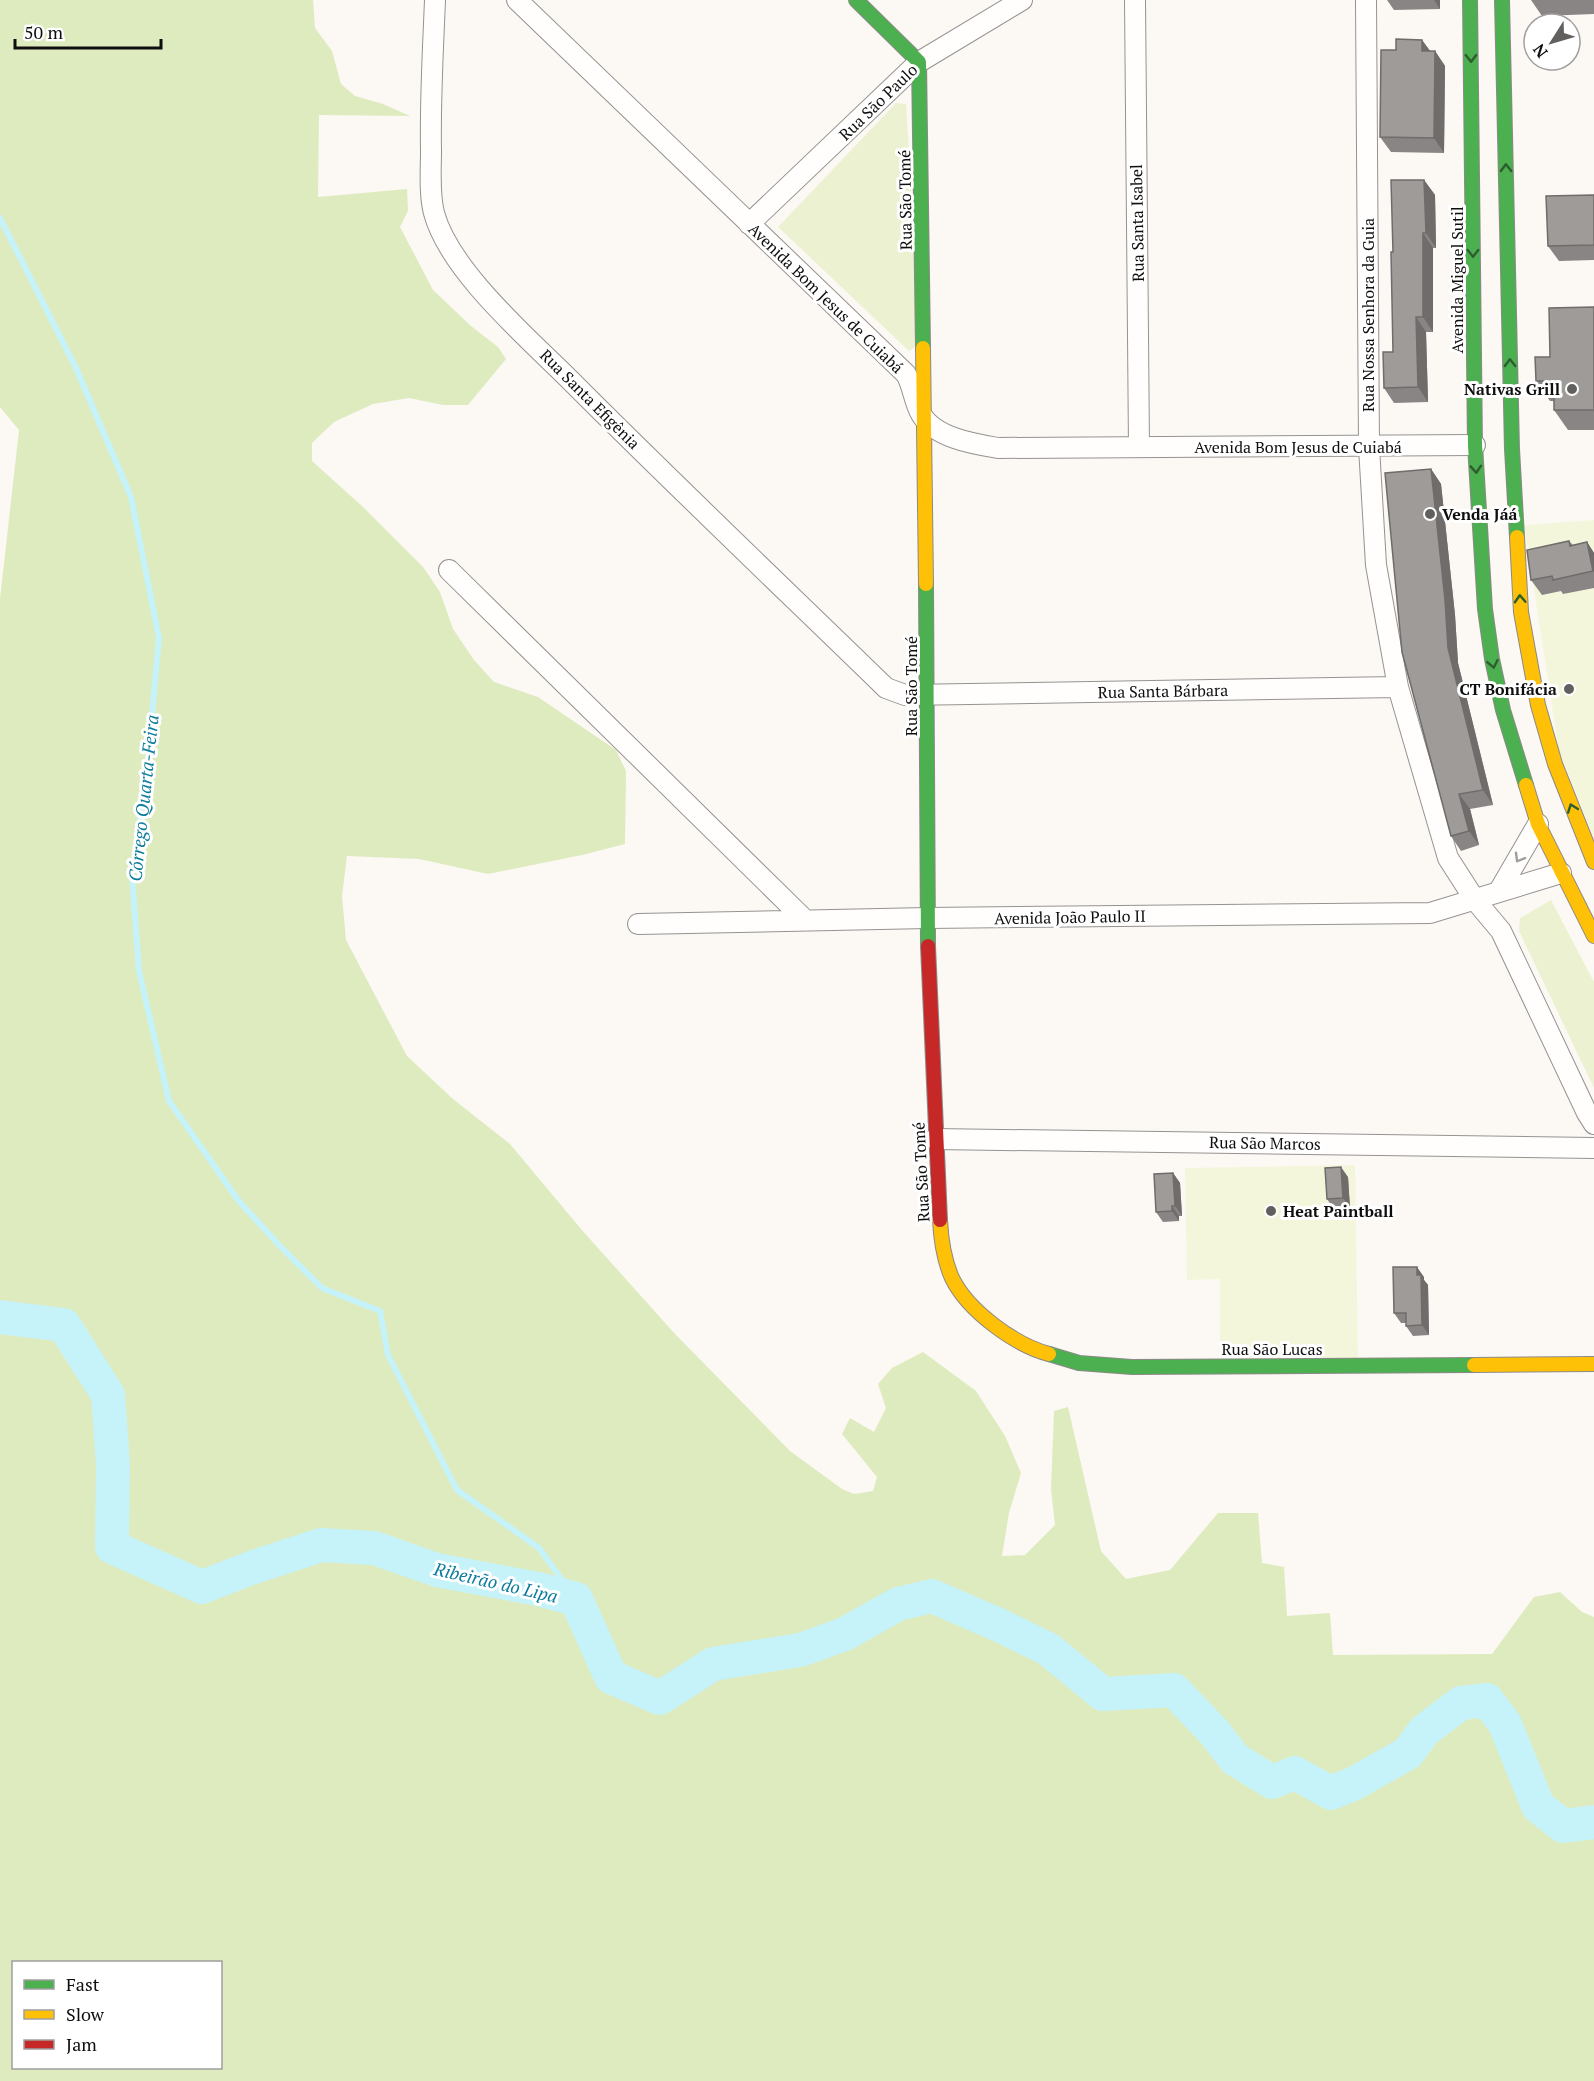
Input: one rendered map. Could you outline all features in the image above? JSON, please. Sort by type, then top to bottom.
[{"type":"main road","points":[[856,0],[919,62]]},
{"type":"main road","name":"Avenida Miguel Sutil","points":[[1470,0],[1475,445],[1485,609],[1492,659],[1503,710],[1538,824],[1594,936]]},
{"type":"main road","points":[[1502,0],[1512,448],[1521,612],[1538,705],[1555,764],[1594,862]]},
{"type":"main road","name":"Rua São Tomé","points":[[919,62],[928,694],[927,918],[935,1139],[943,1251],[953,1280],[969,1302]]},
{"type":"main road","name":"Rua São Lucas","points":[[969,1302],[1002,1332],[1037,1351],[1079,1363],[1132,1367],[1594,1364]]},
{"type":"street","name":"Rua Santa Efigênia","points":[[435,0],[430,109],[433,201],[434,212],[444,240],[457,261],[493,302],[629,439],[886,688],[905,694],[928,694]]},
{"type":"street","name":"Avenida Bom Jesus de Cuiabá","points":[[517,0],[906,374],[925,419],[942,432],[962,442],[998,448],[1475,445]]},
{"type":"street","name":"Rua São Paulo","points":[[749,224],[919,62],[1022,0]]},
{"type":"street","name":"Rua Santa Isabel","points":[[1135,0],[1139,447]]},
{"type":"street","name":"Rua Nossa Senhora da Guia","points":[[1366,0],[1368,447],[1376,565],[1398,687],[1443,848],[1460,879],[1501,931],[1594,1124]]},
{"type":"street","points":[[449,570],[805,920]]},
{"type":"street","name":"Rua Santa Bárbara","points":[[928,694],[1398,687]]},
{"type":"street","points":[[1499,891],[1538,824]]},
{"type":"street","name":"Avenida João Paulo II","points":[[639,924],[927,918],[1430,913],[1561,873]]},
{"type":"street","name":"Rua São Marcos","points":[[935,1139],[1594,1148]]},
{"type":"green space","points":[[0,0],[313,0],[315,28],[332,51],[341,84],[355,96],[383,104],[410,116],[319,115],[318,197],[407,189],[408,211],[400,227],[433,290],[471,326],[498,347],[506,359],[468,405],[443,405],[409,398],[373,404],[334,422],[312,443],[312,461],[363,507],[423,567],[440,592],[453,629],[474,660],[494,682],[538,697],[616,750],[626,771],[625,844],[488,874],[419,859],[347,856],[342,896],[346,940],[407,1056],[453,1099],[510,1144],[581,1229],[675,1334],[790,1451],[842,1489],[854,1494],[873,1491],[877,1477],[842,1434],[850,1418],[874,1432],[886,1408],[878,1384],[892,1368],[923,1352],[976,1391],[1005,1436],[1021,1473],[1009,1513],[1002,1556],[1025,1555],[1055,1525],[1051,1489],[1054,1411],[1068,1407],[1101,1551],[1126,1579],[1170,1570],[1218,1513],[1258,1513],[1262,1563],[1284,1567],[1287,1616],[1330,1613],[1333,1655],[1492,1654],[1534,1597],[1560,1592],[1582,1612],[1594,1617],[1594,2081],[0,2081],[0,599],[19,430],[0,407]]},
{"type":"green space","points":[[896,103],[906,104],[921,343],[909,351],[778,227]]},
{"type":"green space","name":"CT Bonifácia","points":[[1594,520],[1594,838],[1559,751],[1524,525]]},
{"type":"green space","points":[[1551,900],[1594,982],[1594,1088],[1519,931],[1520,918]]},
{"type":"green space","points":[[1355,1165],[1358,1358],[1220,1358],[1220,1279],[1187,1280],[1185,1168]]},
{"type":"building","points":[[1396,39],[1422,40],[1422,51],[1435,51],[1434,138],[1380,137],[1381,50],[1396,50]]},
{"type":"building","points":[[1391,180],[1424,180],[1426,233],[1423,233],[1423,317],[1416,317],[1418,387],[1384,388],[1383,352],[1393,352]]},
{"type":"building","points":[[1594,195],[1594,245],[1548,246],[1546,196]]},
{"type":"building","points":[[1594,307],[1594,410],[1554,410],[1554,381],[1536,381],[1535,357],[1550,357],[1549,308]]},
{"type":"building","points":[[1431,469],[1448,648],[1483,790],[1459,794],[1469,831],[1451,836],[1402,652],[1385,473]]},
{"type":"building","points":[[1569,541],[1570,546],[1587,542],[1593,571],[1553,580],[1552,576],[1531,580],[1527,550]]},
{"type":"building","points":[[1341,1167],[1343,1198],[1327,1199],[1325,1168]]},
{"type":"building","points":[[1173,1173],[1175,1206],[1172,1206],[1172,1211],[1156,1212],[1154,1174]]},
{"type":"building","points":[[1393,1267],[1417,1267],[1417,1275],[1421,1275],[1422,1325],[1406,1326],[1406,1313],[1394,1313]]},
{"type":"waterway","name":"Córrego Quarta-Feira","points":[[0,218],[76,368],[131,497],[159,638],[148,759],[132,876],[139,971],[169,1101],[238,1200],[322,1288],[380,1311],[388,1355],[457,1490],[539,1548],[576,1599]]},
{"type":"waterway","name":"Ribeirão do Lipa","points":[[0,1317],[64,1325],[108,1395],[113,1464],[112,1547],[202,1587],[321,1545],[374,1548],[437,1570],[538,1589],[576,1599],[611,1677],[660,1698],[713,1664],[800,1650],[845,1634],[898,1604],[932,1596],[1048,1649],[1103,1694],[1174,1690],[1214,1732],[1235,1759],[1272,1782],[1295,1773],[1331,1793],[1355,1783],[1408,1753],[1424,1731],[1461,1703],[1487,1700],[1505,1724],[1538,1806],[1563,1826],[1594,1822]]},
{"type":"traffic: fast","points":[[856,0],[919,62],[923,348]]},
{"type":"traffic: fast","points":[[1470,0],[1475,445],[1485,609],[1492,659],[1503,710],[1526,785]]},
{"type":"traffic: fast","points":[[1502,0],[1512,449],[1517,537]]},
{"type":"traffic: fast","points":[[926,584],[928,946]]},
{"type":"traffic: fast","points":[[1049,1354],[1079,1363],[1132,1367],[1474,1365]]},
{"type":"traffic: slow","points":[[923,348],[926,584]]},
{"type":"traffic: slow","points":[[1517,537],[1521,612],[1538,705],[1555,764],[1594,862]]},
{"type":"traffic: slow","points":[[1526,785],[1538,824],[1594,936]]},
{"type":"traffic: slow","points":[[940,1220],[943,1250],[949,1271],[969,1303],[1008,1335],[1036,1350],[1049,1354]]},
{"type":"traffic: slow","points":[[1474,1365],[1594,1364]]},
{"type":"traffic: jam","points":[[928,946],[940,1220]]},
{"type":"place","name":"Nativas Grill","points":[[1572,389]]},
{"type":"place","name":"Venda Jáá","points":[[1430,514]]},
{"type":"place","name":"CT Bonifácia","points":[[1569,689]]},
{"type":"place","name":"Heat Paintball","points":[[1271,1211]]}]
